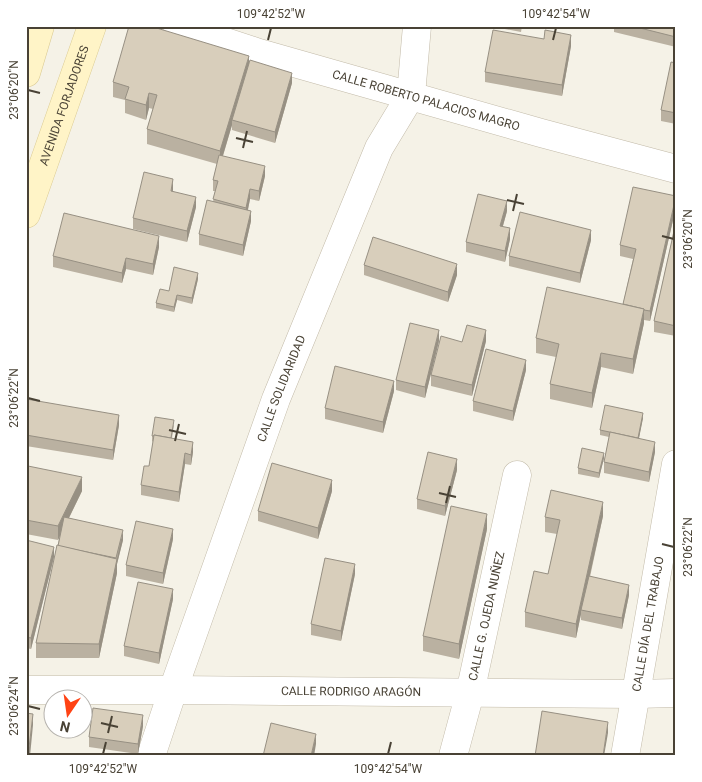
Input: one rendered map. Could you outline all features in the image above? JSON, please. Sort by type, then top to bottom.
[{"type":"main road","points":[[26,73],[40,26]]},
{"type":"main road","name":"AVENIDA FORJADORES","points":[[26,214],[92,26]]},
{"type":"street","name":"CALLE ROBERTO PALACIOS MAGRO","points":[[177,26],[259,53],[676,169]]},
{"type":"street","name":"CALLE SOLIDARIDAD","points":[[152,756],[173,690],[276,399],[379,148],[411,95],[417,26]]},
{"type":"street","name":"CALLE DÍA DEL TRABAJO","points":[[625,756],[676,464]]},
{"type":"street","name":"CALLE G. OJEDA NUÑEZ","points":[[453,756],[470,693],[518,475]]},
{"type":"street","name":"CALLE RODRIGO ARAGÓN","points":[[26,690],[676,693]]},
{"type":"building","points":[[129,26],[150,26],[249,56],[220,151],[147,129],[157,95],[149,93],[146,105],[125,99],[129,87],[113,82]]},
{"type":"building","points":[[632,26],[676,26],[676,37]]},
{"type":"building","points":[[493,30],[544,39],[545,30],[571,35],[562,85],[485,72]]},
{"type":"building","points":[[250,60],[292,73],[275,132],[232,120]]},
{"type":"building","points":[[671,62],[676,63],[676,113],[661,110]]},
{"type":"building","points":[[219,155],[265,166],[259,191],[250,189],[246,208],[213,199],[218,181],[213,180]]},
{"type":"building","points":[[144,172],[173,179],[171,191],[196,197],[187,231],[133,218]]},
{"type":"building","points":[[633,187],[676,196],[650,311],[623,304],[636,249],[620,245]]},
{"type":"building","points":[[478,194],[507,201],[500,226],[510,228],[505,251],[466,242]]},
{"type":"building","points":[[207,200],[251,211],[243,245],[199,234]]},
{"type":"building","points":[[520,212],[591,230],[580,273],[509,256]]},
{"type":"building","points":[[64,213],[159,236],[153,264],[126,258],[122,273],[53,256]]},
{"type":"building","points":[[676,222],[676,326],[654,321]]},
{"type":"building","points":[[373,237],[457,264],[448,292],[364,265]]},
{"type":"building","points":[[174,267],[198,273],[192,298],[177,295],[174,307],[156,303],[160,289],[169,291]]},
{"type":"building","points":[[547,287],[644,309],[633,359],[601,353],[592,393],[550,384],[559,344],[536,338]]},
{"type":"building","points":[[410,323],[439,330],[425,387],[396,380]]},
{"type":"building","points":[[467,325],[486,330],[472,385],[431,375],[441,336],[462,342]]},
{"type":"building","points":[[486,349],[526,360],[513,411],[473,401]]},
{"type":"building","points":[[335,366],[394,381],[383,422],[325,408]]},
{"type":"building","points":[[26,399],[119,415],[113,450],[26,435]]},
{"type":"building","points":[[605,405],[643,413],[638,438],[600,430]]},
{"type":"building","points":[[155,417],[174,420],[171,438],[152,436]]},
{"type":"building","points":[[610,432],[655,442],[649,472],[604,462]]},
{"type":"building","points":[[154,435],[193,442],[191,455],[185,453],[179,492],[141,485],[144,466],[149,466]]},
{"type":"building","points":[[582,448],[604,453],[599,473],[578,468]]},
{"type":"building","points":[[428,452],[457,459],[445,506],[417,499]]},
{"type":"building","points":[[272,463],[332,480],[318,528],[258,511]]},
{"type":"building","points":[[28,466],[82,477],[58,526],[26,520],[26,473]]},
{"type":"building","points":[[551,490],[603,502],[576,624],[525,612],[534,571],[548,574],[560,520],[545,517]]},
{"type":"building","points":[[451,506],[487,514],[459,644],[423,636]]},
{"type":"building","points":[[64,517],[123,530],[116,558],[58,546]]},
{"type":"building","points":[[136,521],[173,529],[163,573],[126,565]]},
{"type":"building","points":[[26,540],[54,547],[31,638],[26,637]]},
{"type":"building","points":[[57,545],[117,559],[99,644],[36,643]]},
{"type":"building","points":[[325,558],[355,564],[341,631],[311,624]]},
{"type":"building","points":[[589,576],[629,585],[622,618],[581,610]]},
{"type":"building","points":[[138,582],[173,589],[159,653],[124,646]]},
{"type":"building","points":[[93,708],[143,715],[138,744],[92,737]]},
{"type":"building","points":[[542,711],[608,722],[603,756],[535,756]]},
{"type":"building","points":[[26,713],[33,714],[28,756],[26,756]]},
{"type":"building","points":[[271,723],[316,734],[311,756],[263,756]]}]
